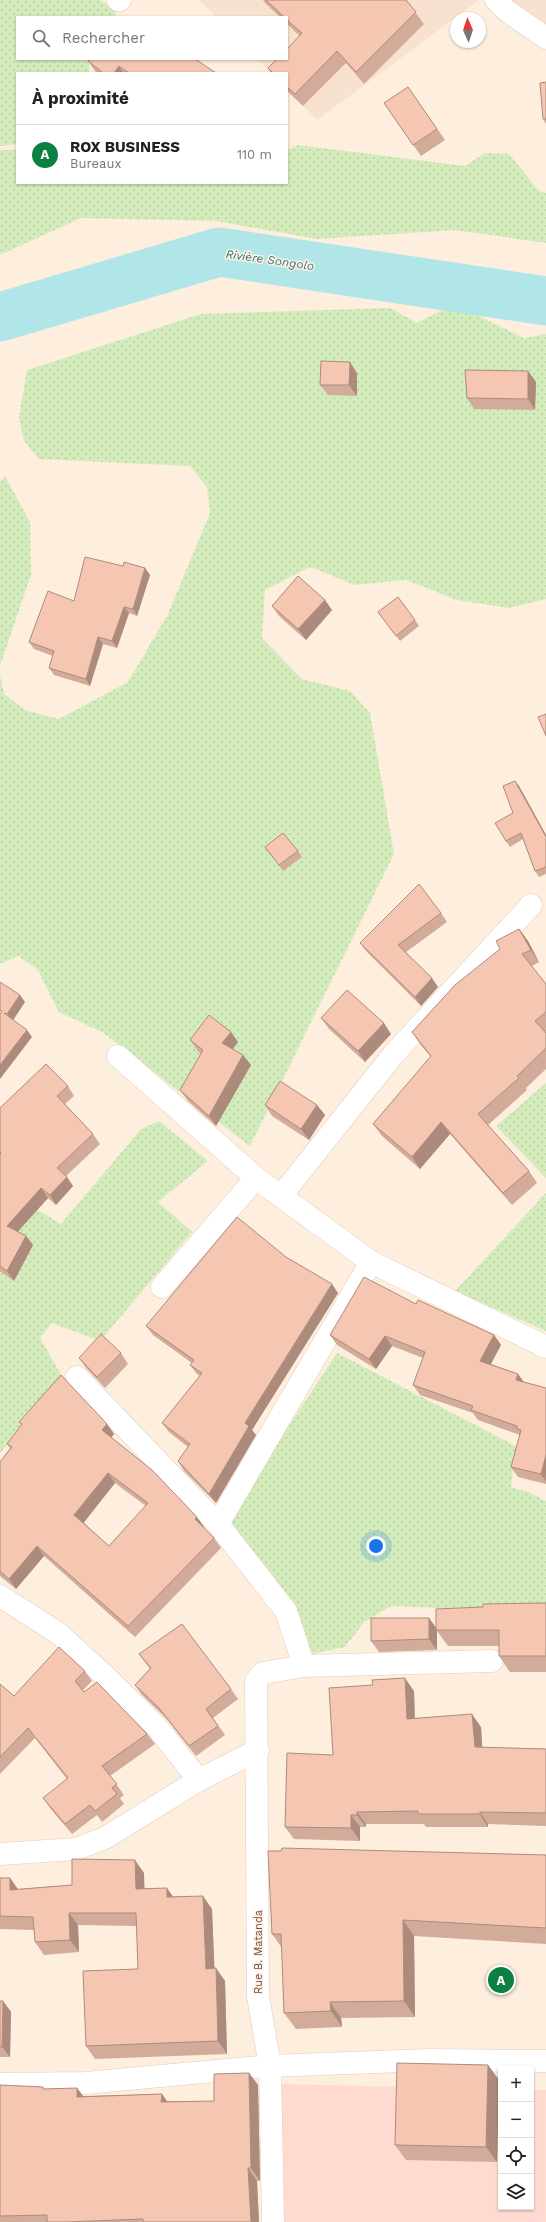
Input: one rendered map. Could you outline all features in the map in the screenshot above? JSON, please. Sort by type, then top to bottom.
[{"type":"street","points":[[496,0],[507,11],[546,38]]},
{"type":"street","points":[[281,1196],[393,1055],[531,905]]},
{"type":"street","points":[[118,1056],[256,1178],[371,1262],[546,1347]]},
{"type":"street","points":[[162,1287],[256,1178]]},
{"type":"street","points":[[218,1524],[371,1262]]},
{"type":"street","points":[[77,1377],[218,1524],[286,1611],[304,1666],[492,1661]]},
{"type":"street","points":[[0,1596],[58,1633],[104,1675],[156,1726],[199,1780]]},
{"type":"street","name":"Rue B. Matanda","points":[[273,2222],[270,2066],[258,1996],[266,1851],[258,1750],[256,1681],[263,1673],[304,1666]]},
{"type":"street","points":[[0,1854],[76,1849],[105,1838],[199,1780],[258,1750]]},
{"type":"street","points":[[0,2084],[85,2082],[270,2066],[428,2060],[546,2061]]},
{"type":"shaded area","points":[[199,0],[479,0],[463,12],[450,12],[450,21],[317,120],[288,90],[288,72],[270,72],[258,60],[288,60],[288,16],[215,16]]},
{"type":"shaded area","points":[[490,0],[546,0],[546,37]]},
{"type":"shaded area","points":[[278,2084],[498,2089],[498,2210],[534,2210],[534,2090],[546,2090],[546,2222],[280,2222]]},
{"type":"green space","points":[[0,0],[100,0],[115,8],[116,16],[16,16],[16,60],[90,60],[89,72],[16,72],[16,144],[0,146]]},
{"type":"green space","points":[[298,145],[465,166],[485,153],[509,154],[539,191],[546,193],[546,243],[455,230],[317,239],[216,221],[81,218],[0,255],[0,150],[16,150],[16,184],[288,184],[288,150]]},
{"type":"green space","points":[[454,304],[524,338],[546,334],[546,599],[509,608],[457,600],[406,580],[355,585],[310,567],[265,590],[262,638],[302,679],[350,691],[370,713],[394,854],[250,1146],[102,1032],[59,1012],[38,970],[18,956],[0,964],[0,675],[4,694],[25,710],[59,719],[128,682],[168,614],[210,513],[207,487],[190,466],[39,459],[24,441],[19,417],[27,370],[201,314],[390,308],[417,323]]},
{"type":"green space","points":[[5,476],[30,522],[31,575],[0,666],[0,482]]},
{"type":"green space","points":[[546,1083],[546,1178],[496,1126]]},
{"type":"green space","points":[[159,1121],[208,1161],[158,1202],[192,1232],[100,1341],[52,1323],[40,1338],[63,1378],[0,1453],[0,1192],[43,1213],[61,1224],[141,1129]]},
{"type":"green space","points":[[546,1193],[546,1331],[455,1291]]},
{"type":"green space","points":[[337,1353],[516,1446],[511,1487],[528,1492],[546,1501],[546,1606],[464,1609],[391,1606],[364,1622],[345,1647],[312,1654],[286,1593],[228,1518]]},
{"type":"building","points":[[266,0],[406,0],[416,12],[356,72],[337,51],[295,94],[288,88],[288,72],[272,72],[268,68],[276,60],[288,60],[288,48],[302,33],[288,21],[288,16],[283,16]]},
{"type":"building","points":[[196,60],[214,72],[128,72],[119,66],[115,72],[102,72],[88,61]]},
{"type":"building","points":[[546,82],[546,119],[543,119],[540,83]]},
{"type":"building","points":[[408,87],[437,129],[413,145],[384,103]]},
{"type":"building","points":[[321,361],[350,362],[349,385],[320,385]]},
{"type":"building","points":[[465,370],[528,371],[528,399],[467,398]]},
{"type":"building","points":[[85,557],[123,566],[124,562],[145,568],[133,609],[124,607],[112,641],[98,637],[86,679],[49,668],[54,651],[29,642],[48,591],[74,601]]},
{"type":"building","points":[[298,576],[325,600],[298,629],[272,606]]},
{"type":"building","points":[[398,597],[415,620],[396,636],[378,612]]},
{"type":"building","points":[[546,714],[546,736],[538,717]]},
{"type":"building","points":[[515,781],[546,837],[546,867],[535,871],[521,833],[506,841],[495,823],[513,813],[503,786]]},
{"type":"building","points":[[283,833],[298,851],[279,865],[265,847]]},
{"type":"building","points":[[419,884],[441,913],[398,945],[432,978],[415,997],[360,943]]},
{"type":"building","points":[[519,929],[531,950],[522,954],[546,984],[546,1012],[535,1021],[546,1033],[546,1048],[517,1076],[519,1078],[478,1114],[529,1171],[503,1193],[441,1122],[412,1157],[373,1124],[431,1056],[412,1032],[455,985],[500,949],[496,941]]},
{"type":"building","points":[[0,982],[20,995],[7,1014],[4,1013],[27,1030],[0,1065],[0,1014],[2,1011],[0,1010]]},
{"type":"building","points":[[347,990],[384,1023],[358,1051],[321,1018]]},
{"type":"building","points":[[209,1015],[231,1032],[222,1043],[243,1055],[209,1116],[180,1090],[203,1050],[190,1040]]},
{"type":"building","points":[[46,1064],[68,1086],[57,1096],[93,1134],[57,1168],[67,1177],[50,1195],[41,1188],[7,1226],[26,1236],[7,1271],[0,1266],[0,1108]]},
{"type":"building","points":[[280,1081],[317,1105],[301,1129],[265,1105]]},
{"type":"building","points":[[237,1217],[286,1257],[332,1284],[245,1423],[249,1426],[209,1494],[178,1461],[190,1444],[162,1423],[202,1373],[190,1365],[194,1360],[146,1326]]},
{"type":"building","points":[[364,1277],[416,1304],[418,1300],[494,1335],[480,1361],[518,1374],[516,1380],[546,1388],[546,1455],[541,1474],[511,1467],[521,1430],[517,1429],[517,1426],[471,1410],[473,1406],[413,1385],[425,1352],[385,1336],[369,1359],[330,1335]]},
{"type":"building","points":[[101,1334],[121,1353],[97,1377],[79,1358]]},
{"type":"building","points":[[61,1375],[107,1424],[102,1430],[152,1470],[197,1517],[195,1519],[214,1538],[128,1626],[37,1546],[9,1579],[0,1571],[0,1462],[12,1447],[7,1444],[22,1424],[19,1422]],"holes":[[[108,1473],[148,1503],[109,1546],[74,1515]]]},
{"type":"building","points":[[546,1603],[546,1656],[499,1656],[499,1630],[436,1630],[436,1609],[483,1607],[483,1604]]},
{"type":"building","points":[[371,1618],[429,1618],[429,1639],[371,1641]]},
{"type":"building","points":[[182,1624],[231,1689],[206,1709],[218,1726],[189,1746],[159,1708],[135,1685],[151,1668],[139,1654]]},
{"type":"building","points":[[59,1647],[85,1671],[75,1681],[84,1692],[97,1682],[147,1734],[102,1766],[117,1784],[112,1788],[117,1794],[95,1811],[90,1805],[65,1824],[43,1798],[68,1778],[28,1728],[0,1757],[0,1684],[14,1696]]},
{"type":"building","points":[[405,1678],[407,1719],[472,1714],[475,1747],[546,1749],[546,1813],[480,1812],[480,1814],[418,1814],[418,1811],[357,1812],[357,1815],[351,1815],[351,1828],[285,1827],[287,1753],[333,1755],[329,1688],[373,1685],[372,1680]]},
{"type":"building","points":[[282,1848],[546,1855],[546,1928],[403,1920],[404,2001],[330,2002],[331,2011],[284,2013],[281,1934],[272,1934],[268,1851],[281,1851]]},
{"type":"building","points":[[72,1859],[135,1860],[136,1889],[167,1888],[167,1897],[203,1896],[206,1969],[216,1968],[218,2041],[86,2046],[83,1971],[138,1969],[136,1913],[69,1913],[70,1940],[35,1942],[33,1917],[0,1916],[0,1878],[10,1878],[10,1890],[72,1885]]},
{"type":"building","points":[[0,2001],[3,2001],[2,2047],[0,2047]]},
{"type":"building","points":[[397,2063],[488,2065],[486,2147],[395,2145]]},
{"type":"building","points":[[249,2073],[251,2168],[248,2168],[251,2222],[143,2222],[143,2219],[47,2222],[47,2215],[0,2216],[0,2085],[43,2087],[43,2089],[77,2088],[77,2097],[162,2094],[161,2102],[214,2101],[214,2074]]},
{"type":"waterway","name":"Rivière Songolo","points":[[0,317],[219,252],[546,301]]},
{"type":"place","name":"ROX BUSINESS","points":[[501,1980]]}]
